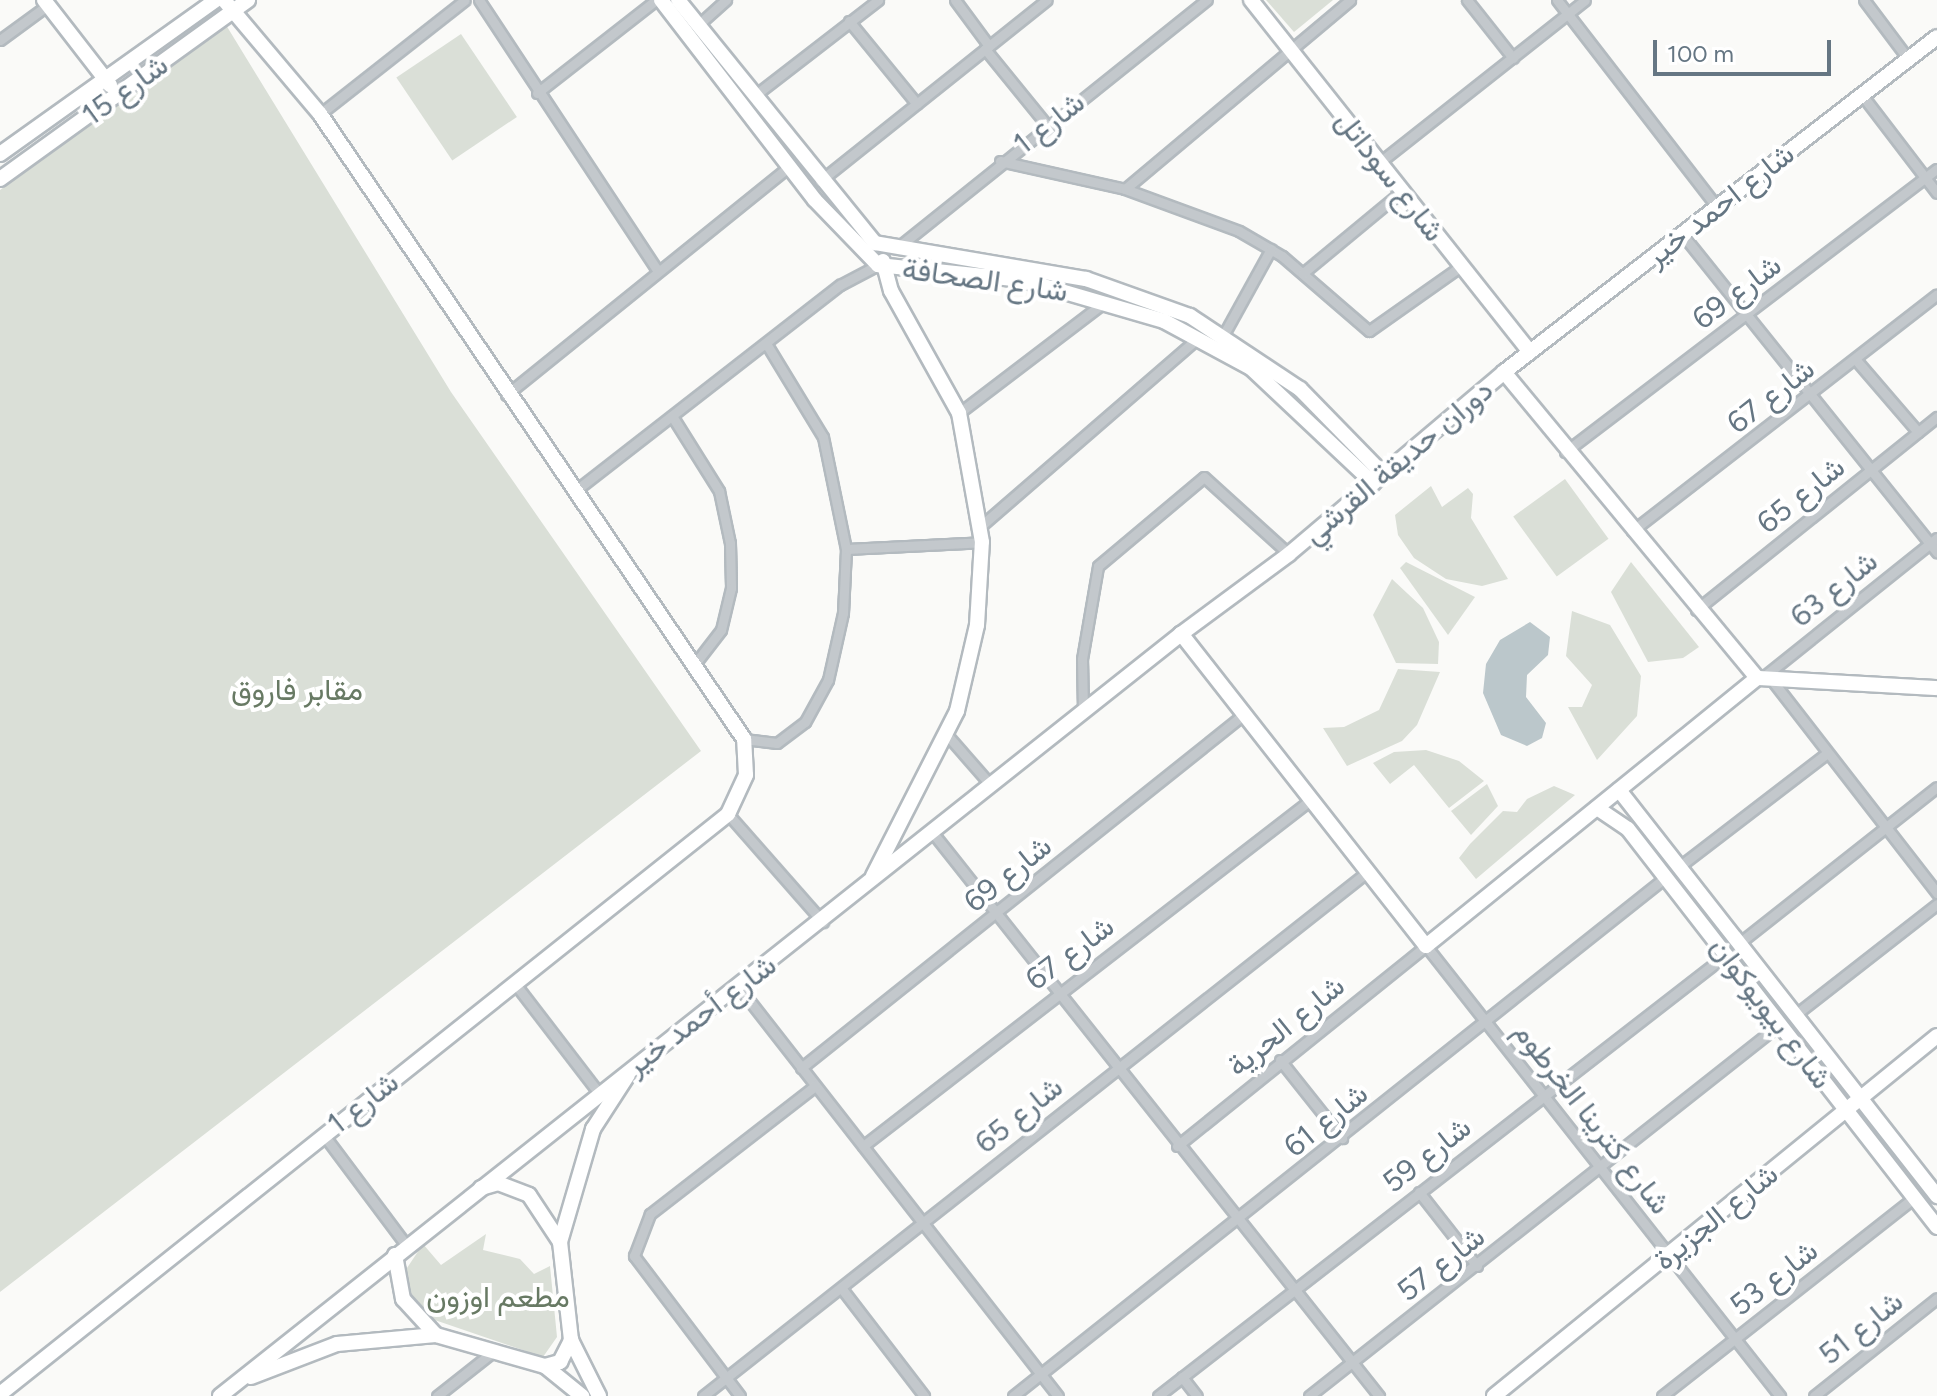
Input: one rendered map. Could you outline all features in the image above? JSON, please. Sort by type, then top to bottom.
[{"type":"main road","name":"شارع 15","points":[[0,154],[105,79],[198,5],[216,0]]},
{"type":"main road","name":"شارع 15","points":[[0,179],[203,33],[229,5],[248,0]]},
{"type":"main road","name":"شارع الصحافة","points":[[658,0],[789,167],[878,265],[1023,280],[1108,300],[1199,337],[1291,399],[1378,479]]},
{"type":"main road","name":"شارع الصحافة","points":[[678,0],[857,227],[895,250],[1086,279],[1224,334],[1300,389],[1378,479]]},
{"type":"main road","name":"شارع سوداتل","points":[[1251,0],[1530,352]]},
{"type":"main road","points":[[46,2],[120,95]]},
{"type":"main road","points":[[229,5],[320,114],[506,395],[744,739],[746,775],[728,814]]},
{"type":"main road","points":[[203,33],[228,25],[251,30]]},
{"type":"main road","name":"شارع احمد خير","points":[[1504,372],[1937,37]]},
{"type":"main road","points":[[867,886],[948,736],[977,625],[982,542],[982,525],[959,413],[878,265],[895,250]]},
{"type":"main road","name":"دوران حديقة القرشي","points":[[1181,634],[1289,554],[1504,372],[1565,452],[1696,610],[1763,678]]},
{"type":"main road","points":[[1181,634],[1309,801],[1426,946],[1763,678],[1937,688]]},
{"type":"main road","name":"شارع أحمد خير","points":[[220,1396],[467,1196],[823,922],[989,783],[1181,634]]},
{"type":"main road","name":"شارع بيويوكوان","points":[[1619,790],[1680,866],[1780,1024],[1937,1227]]},
{"type":"main road","name":"شارع بيويوكوان","points":[[1597,808],[1628,829],[1666,877],[1795,1015],[1861,1098],[1932,1178],[1937,1196]]},
{"type":"main road","name":"شارع 1","points":[[0,1394],[728,814]]},
{"type":"main road","name":"شارع الجزيرة","points":[[1494,1396],[1937,1036]]},
{"type":"main road","points":[[599,1396],[571,1340],[560,1242],[593,1129],[635,1065]]},
{"type":"main road","points":[[467,1196],[498,1183],[515,1187],[538,1204],[560,1242]]},
{"type":"main road","points":[[400,1250],[403,1299],[436,1335]]},
{"type":"main road","points":[[232,1385],[337,1344],[436,1335],[497,1348],[545,1366],[582,1396]]},
{"type":"main road","points":[[545,1366],[560,1362],[571,1340]]},
{"type":"street","points":[[320,114],[465,0]]},
{"type":"street","points":[[479,0],[537,93],[658,271]]},
{"type":"street","points":[[537,93],[658,0]]},
{"type":"street","points":[[698,25],[726,0]]},
{"type":"street","points":[[754,96],[878,0]]},
{"type":"street","points":[[955,0],[987,48],[1046,124]]},
{"type":"street","points":[[820,181],[1047,0]]},
{"type":"street","name":"شارع 1","points":[[895,250],[1046,124],[1207,0]]},
{"type":"street","points":[[1125,189],[1292,52],[1350,0]]},
{"type":"street","points":[[1467,0],[1513,58]]},
{"type":"street","points":[[1557,0],[1717,207]]},
{"type":"street","points":[[1380,162],[1585,0]]},
{"type":"street","points":[[1864,0],[1909,60]]},
{"type":"street","points":[[0,40],[46,2]]},
{"type":"street","points":[[849,21],[917,104]]},
{"type":"street","points":[[1862,95],[1937,193]]},
{"type":"street","points":[[1000,161],[1125,189],[1210,217],[1271,249],[1369,331],[1461,266]]},
{"type":"street","points":[[506,395],[789,167]]},
{"type":"street","name":"شارع 69","points":[[1565,452],[1937,169]]},
{"type":"street","points":[[1303,273],[1402,191]]},
{"type":"street","points":[[1682,234],[1870,471],[1935,545]]},
{"type":"street","points":[[1224,334],[1271,249]]},
{"type":"street","points":[[575,491],[767,345],[840,285],[878,265]]},
{"type":"street","name":"شارع 67","points":[[1632,531],[1811,396],[1937,294]]},
{"type":"street","points":[[959,413],[1108,300]]},
{"type":"street","points":[[982,525],[1199,337]]},
{"type":"street","points":[[744,739],[788,739],[819,701],[843,613],[846,549],[823,437],[767,345]]},
{"type":"street","points":[[1856,360],[1918,432]]},
{"type":"street","points":[[672,416],[719,491],[730,543],[731,588],[721,630],[694,665]]},
{"type":"street","name":"شارع 65","points":[[1696,610],[1937,417]]},
{"type":"street","points":[[1083,710],[1082,659],[1098,566],[1204,477],[1289,554]]},
{"type":"street","points":[[846,549],[982,542]]},
{"type":"street","name":"شارع 63","points":[[1763,678],[1935,545]]},
{"type":"street","points":[[1763,678],[1827,753],[1937,893]]},
{"type":"street","name":"شارع 69","points":[[801,1068],[1243,715]]},
{"type":"street","points":[[948,736],[989,783]]},
{"type":"street","points":[[1680,866],[1827,753]]},
{"type":"street","name":"شارع 59","points":[[1158,1396],[1937,787]]},
{"type":"street","name":"شارع 67","points":[[863,1146],[1058,992],[1309,801]]},
{"type":"street","points":[[728,814],[823,922]]},
{"type":"street","points":[[932,832],[1177,1146],[1379,1396]]},
{"type":"street","name":"شارع 65","points":[[703,1396],[1366,873]]},
{"type":"street","name":"شارع 61","points":[[1013,1396],[1238,1221],[1666,877]]},
{"type":"street","points":[[1795,1015],[1937,904]]},
{"type":"street","name":"شارع كترينا الخرطوم","points":[[1426,946],[1780,1396]]},
{"type":"street","name":"شارع الحرية","points":[[1177,1146],[1280,1060],[1426,946]]},
{"type":"street","points":[[516,985],[599,1093]]},
{"type":"street","points":[[738,986],[1058,1396]]},
{"type":"street","name":"شارع 57","points":[[1309,1396],[1354,1365],[1780,1024]]},
{"type":"street","points":[[1280,1060],[1342,1138]]},
{"type":"street","points":[[740,1396],[636,1267],[644,1223],[815,1086]]},
{"type":"street","points":[[323,1134],[400,1250]]},
{"type":"street","points":[[1419,1192],[1477,1266]]},
{"type":"street","name":"شارع 53","points":[[1662,1396],[1914,1198]]},
{"type":"street","points":[[842,1289],[924,1396]]},
{"type":"street","name":"شارع 51","points":[[1814,1396],[1937,1298]]},
{"type":"street","points":[[437,1396],[497,1348]]},
{"type":"street","points":[[1182,1377],[1197,1396]]},
{"type":"green space","points":[[1266,0],[1333,0],[1294,32]]},
{"type":"green space","name":"مقابر فاروق","points":[[226,25],[451,392],[701,751],[0,1292],[0,190]]},
{"type":"green space","points":[[461,34],[517,117],[452,161],[396,78]]},
{"type":"green space","points":[[1565,479],[1608,539],[1557,576],[1513,517]]},
{"type":"green space","points":[[1431,486],[1442,507],[1468,488],[1473,494],[1471,518],[1508,579],[1482,586],[1446,579],[1414,558],[1398,535],[1395,515]]},
{"type":"green space","points":[[1406,562],[1475,597],[1448,635],[1400,568]]},
{"type":"green space","points":[[1631,562],[1699,647],[1683,658],[1648,662],[1611,592]]},
{"type":"green space","points":[[1392,579],[1423,608],[1439,642],[1438,664],[1396,663],[1373,615]]},
{"type":"green space","points":[[1572,611],[1610,625],[1641,676],[1637,716],[1597,760],[1568,707],[1582,707],[1592,685],[1566,656]]},
{"type":"green space","points":[[1398,669],[1440,672],[1417,725],[1402,741],[1347,766],[1323,728],[1344,727],[1379,710]]},
{"type":"green space","points":[[1426,750],[1459,761],[1484,781],[1449,808],[1414,765],[1390,784],[1373,763],[1394,752]]},
{"type":"green space","points":[[1487,784],[1498,806],[1471,835],[1451,811]]},
{"type":"green space","points":[[1554,786],[1575,795],[1476,879],[1459,858],[1470,844],[1503,811],[1517,812],[1527,799]]},
{"type":"green space","name":"مطعم اوزون","points":[[486,1234],[483,1250],[520,1259],[534,1274],[550,1266],[557,1337],[543,1357],[423,1316],[407,1295],[401,1277],[423,1244],[441,1265]]},
{"type":"shaded area","points":[[1530,622],[1550,637],[1548,655],[1527,675],[1526,697],[1546,723],[1542,738],[1527,746],[1501,735],[1483,693],[1486,664],[1500,640]]}]
